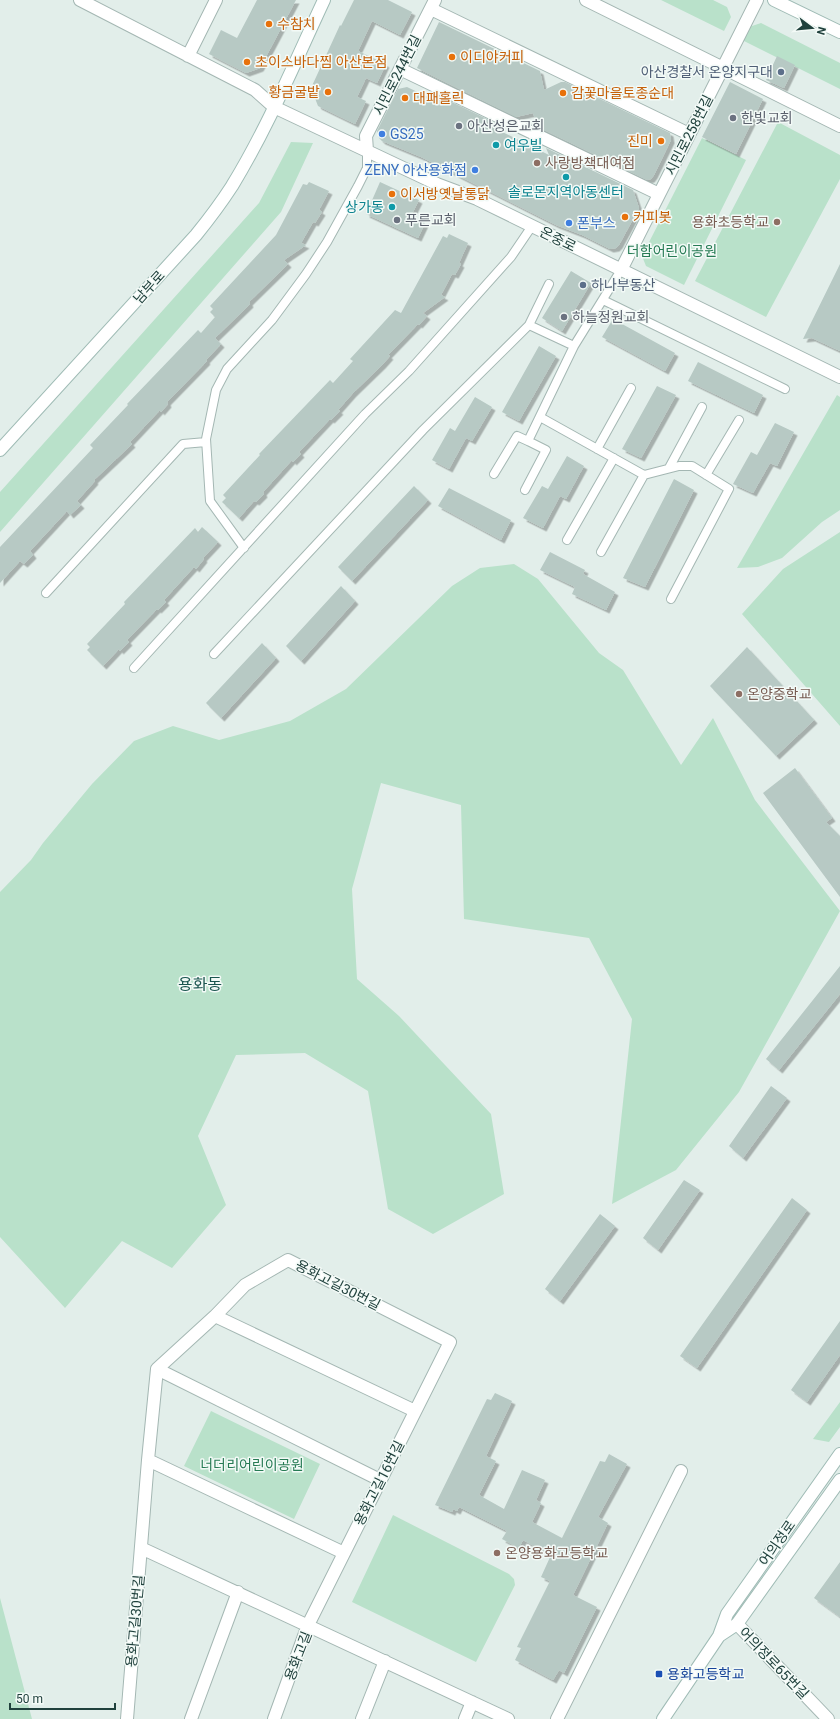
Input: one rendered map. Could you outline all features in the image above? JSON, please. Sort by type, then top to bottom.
[{"type":"street","points":[[80,0],[255,90],[274,107]]},
{"type":"street","points":[[188,56],[216,0]]},
{"type":"street","name":"남부로","points":[[0,450],[196,235],[232,186],[274,107],[324,0]]},
{"type":"street","points":[[586,0],[840,126]]},
{"type":"street","name":"시민로258번길","points":[[621,270],[757,0]]},
{"type":"street","points":[[774,0],[840,32]]},
{"type":"street","points":[[433,4],[689,134]]},
{"type":"street","name":"시민로244번길","points":[[367,151],[366,136],[433,4]]},
{"type":"street","points":[[400,70],[659,194]]},
{"type":"street","name":"온중로","points":[[274,107],[437,184],[477,199],[840,377]]},
{"type":"street","name":"용화고길30번길","points":[[126,1719],[157,1369],[215,1316],[245,1285],[288,1260],[450,1342]]},
{"type":"street","points":[[215,1316],[415,1411]]},
{"type":"street","name":"용화고길16번길","points":[[308,1625],[450,1342]]},
{"type":"street","points":[[157,1369],[380,1480]]},
{"type":"street","name":"어의정로","points":[[663,1719],[719,1636],[727,1614],[840,1454]]},
{"type":"street","points":[[148,1460],[344,1553]]},
{"type":"street","points":[[557,1719],[681,1471]]},
{"type":"street","name":"어의정로","points":[[719,1636],[737,1624],[840,1480]]},
{"type":"street","points":[[141,1548],[308,1625]]},
{"type":"street","points":[[191,1719],[238,1592]]},
{"type":"street","name":"어의정로65번길","points":[[737,1624],[828,1719]]},
{"type":"street","name":"용화고길","points":[[274,1719],[308,1625],[508,1719]]},
{"type":"street","points":[[362,1719],[385,1661]]},
{"type":"street","points":[[465,1719],[472,1702]]},
{"type":"lane","points":[[244,548],[210,501],[206,442],[216,390],[228,369],[272,320],[323,248],[368,166],[367,151]]},
{"type":"lane","points":[[134,668],[365,414],[419,360],[511,257],[532,226]]},
{"type":"lane","points":[[528,441],[574,346],[621,270]]},
{"type":"lane","points":[[214,654],[423,430],[529,326],[549,284]]},
{"type":"lane","points":[[603,300],[785,389]]},
{"type":"lane","points":[[529,326],[574,346]]},
{"type":"lane","points":[[597,449],[631,388]]},
{"type":"lane","points":[[669,468],[702,407]]},
{"type":"lane","points":[[540,417],[644,475]]},
{"type":"lane","points":[[706,475],[739,420]]},
{"type":"lane","points":[[494,474],[517,436],[546,450],[524,490]]},
{"type":"lane","points":[[46,593],[182,444],[206,442]]},
{"type":"lane","points":[[567,540],[614,458]]},
{"type":"lane","points":[[601,552],[644,475],[679,466],[692,466],[729,489],[671,599]]},
{"type":"green space","points":[[661,0],[713,0],[727,7],[731,17],[724,31]]},
{"type":"green space","points":[[761,23],[840,63],[840,89],[742,40],[749,27]]},
{"type":"green space","points":[[778,122],[840,155],[840,179],[766,317],[695,281]]},
{"type":"green space","name":"더함어린이공원","points":[[702,138],[746,160],[684,285],[646,266],[642,256]]},
{"type":"green space","points":[[291,142],[313,143],[281,212],[0,532],[0,492],[259,203]]},
{"type":"green space","points":[[837,395],[840,397],[840,510],[822,522],[782,558],[758,567],[737,568]]},
{"type":"green space","points":[[840,532],[840,726],[742,614],[783,569]]},
{"type":"green space","points":[[514,564],[538,579],[599,653],[623,670],[681,765],[713,718],[755,800],[840,911],[739,1092],[676,1170],[612,1204],[632,1019],[589,938],[464,919],[461,805],[381,783],[352,889],[357,979],[399,1016],[491,1114],[504,1194],[433,1234],[388,1209],[368,1091],[305,1053],[236,1055],[198,1136],[226,1205],[172,1268],[122,1241],[65,1308],[0,1237],[0,892],[31,860],[43,843],[92,784],[134,741],[173,726],[219,740],[290,721],[346,689],[452,586],[480,568]]},
{"type":"green space","points":[[840,1402],[840,1427],[829,1442],[813,1439]]},
{"type":"green space","name":"너더리어린이공원","points":[[211,1411],[320,1464],[294,1519],[184,1466]]},
{"type":"green space","points":[[393,1515],[509,1574],[514,1579],[515,1585],[476,1662],[352,1602]]},
{"type":"green space","points":[[0,1598],[32,1719],[0,1719]]},
{"type":"building","points":[[257,0],[296,0],[260,68],[246,73],[209,54],[221,30],[237,38]]},
{"type":"building","points":[[354,0],[388,0],[412,12],[400,35],[372,21],[358,51],[386,64],[377,83],[366,78],[357,97],[366,101],[355,124],[318,106],[311,88],[340,25],[341,26]]},
{"type":"building","points":[[439,22],[540,71],[544,90],[561,82],[565,82],[670,133],[671,140],[654,175],[651,179],[647,180],[538,127],[533,113],[516,117],[417,68]]},
{"type":"building","name":"아산경찰서 온양지구대","points":[[777,56],[795,65],[784,88],[766,80]]},
{"type":"building","name":"한빛교회","points":[[730,82],[763,99],[736,154],[702,137]]},
{"type":"building","points":[[407,87],[428,97],[431,92],[491,121],[484,123],[549,155],[546,148],[633,190],[639,208],[619,245],[616,248],[610,249],[582,235],[556,225],[421,157],[382,141],[379,138],[377,131],[398,89]]},
{"type":"building","points":[[309,182],[329,191],[319,210],[322,212],[315,223],[313,222],[301,243],[306,245],[284,260],[288,264],[215,338],[221,344],[206,360],[207,361],[167,402],[168,404],[161,412],[160,410],[130,442],[132,444],[94,480],[95,481],[77,501],[81,505],[70,515],[67,511],[30,551],[33,555],[24,564],[20,561],[0,583],[0,547],[93,448],[90,445],[128,405],[127,404],[198,330],[201,333],[215,317],[210,312],[213,309],[210,306],[276,235],[303,184],[307,185]]},
{"type":"building","name":"상가동","points":[[380,182],[419,200],[411,216],[425,223],[418,238],[366,214]]},
{"type":"building","points":[[449,234],[468,243],[459,263],[461,264],[455,275],[452,274],[441,295],[445,297],[423,313],[427,316],[419,325],[418,324],[388,355],[390,356],[382,365],[338,410],[340,411],[331,420],[330,419],[299,452],[301,454],[293,462],[292,460],[263,492],[264,494],[256,502],[254,501],[239,518],[222,502],[226,498],[223,495],[260,455],[259,454],[330,380],[333,383],[353,361],[350,359],[395,310],[401,313],[443,236],[447,238]]},
{"type":"building","points":[[840,264],[840,351],[812,338],[803,339]]},
{"type":"building","points":[[571,271],[591,283],[562,331],[542,318]]},
{"type":"building","points":[[613,319],[675,353],[665,371],[602,337]]},
{"type":"building","points":[[539,346],[556,356],[519,421],[502,412]]},
{"type":"building","points":[[698,362],[763,395],[754,413],[688,381]]},
{"type":"building","points":[[657,386],[676,395],[641,458],[622,449]]},
{"type":"building","points":[[475,397],[492,407],[472,441],[466,438],[449,469],[432,460],[450,428],[455,431]]},
{"type":"building","points":[[775,423],[794,432],[777,466],[770,463],[753,493],[733,484],[751,452],[757,455]]},
{"type":"building","points":[[567,456],[584,466],[566,499],[560,496],[543,528],[523,518],[542,486],[548,489]]},
{"type":"building","points":[[674,479],[694,490],[645,587],[623,578]]},
{"type":"building","points":[[414,486],[428,500],[352,581],[338,567]]},
{"type":"building","points":[[449,488],[511,520],[501,540],[438,506]]},
{"type":"building","points":[[202,527],[218,542],[203,558],[204,559],[196,569],[194,567],[164,600],[166,602],[158,610],[157,609],[127,640],[129,642],[120,651],[119,649],[103,666],[87,650],[90,647],[87,644],[125,604],[124,602],[195,528],[198,532]]},
{"type":"building","points":[[550,552],[585,570],[583,574],[615,592],[606,610],[572,594],[575,587],[540,570]]},
{"type":"building","points":[[341,586],[355,601],[301,661],[286,646]]},
{"type":"building","points":[[262,643],[276,658],[221,718],[206,703]]},
{"type":"building","points":[[747,647],[814,720],[776,756],[710,686]]},
{"type":"building","points":[[795,768],[832,818],[826,822],[840,836],[840,897],[763,793]]},
{"type":"building","points":[[840,966],[840,994],[779,1070],[766,1059]]},
{"type":"building","points":[[771,1086],[787,1098],[743,1158],[729,1146]]},
{"type":"building","points":[[684,1180],[700,1190],[658,1250],[643,1238]]},
{"type":"building","points":[[792,1198],[807,1210],[697,1368],[680,1356]]},
{"type":"building","points":[[600,1214],[615,1226],[560,1301],[545,1289]]},
{"type":"building","points":[[840,1321],[840,1355],[807,1402],[791,1390]]},
{"type":"building","points":[[495,1393],[512,1401],[486,1456],[496,1461],[479,1495],[504,1509],[522,1470],[545,1480],[536,1500],[541,1503],[532,1522],[562,1538],[600,1461],[605,1462],[609,1454],[627,1464],[598,1517],[608,1523],[573,1595],[597,1607],[564,1673],[559,1670],[553,1680],[515,1660],[521,1648],[517,1647],[550,1581],[541,1577],[551,1555],[523,1540],[519,1548],[502,1539],[507,1531],[459,1507],[457,1511],[453,1509],[452,1512],[435,1505],[487,1399],[491,1400]]},
{"type":"building","points":[[840,1562],[840,1617],[814,1598]]},
{"type":"place","name":"수참치","points":[[269,24]]},
{"type":"place","name":"이디야커피","points":[[452,57]]},
{"type":"place","name":"초이스바다찜 아산본점","points":[[247,62]]},
{"type":"place","name":"아산경찰서 온양지구대","points":[[781,72]]},
{"type":"place","name":"황금굴밭","points":[[328,92]]},
{"type":"place","name":"감꽃마을토종순대","points":[[563,93]]},
{"type":"place","name":"대패홀릭","points":[[405,98]]},
{"type":"place","name":"한빛교회","points":[[733,118]]},
{"type":"place","name":"아산성은교회","points":[[459,126]]},
{"type":"place","name":"GS25","points":[[382,134]]},
{"type":"place","name":"진미","points":[[661,141]]},
{"type":"place","name":"여우빌","points":[[496,145]]},
{"type":"place","name":"사랑방책대여점","points":[[537,163]]},
{"type":"place","name":"ZENY 아산용화점","points":[[475,170]]},
{"type":"place","name":"솔로몬지역아동센터","points":[[566,177]]},
{"type":"place","name":"이서방옛날통닭","points":[[392,194]]},
{"type":"place","name":"상가동","points":[[392,207]]},
{"type":"place","name":"커피봇","points":[[625,217]]},
{"type":"place","name":"푸른교회","points":[[397,220]]},
{"type":"place","name":"용화초등학교","points":[[777,222]]},
{"type":"place","name":"폰부스","points":[[569,223]]},
{"type":"place","name":"하나부동산","points":[[583,285]]},
{"type":"place","name":"하늘정원교회","points":[[564,317]]},
{"type":"place","name":"온양중학교","points":[[739,694]]},
{"type":"place","name":"온양용화고등학교","points":[[497,1553]]},
{"type":"place","name":"용화고등학교","points":[[659,1674]]},
{"type":"district","name":"용화동","points":[[200,984]]}]
